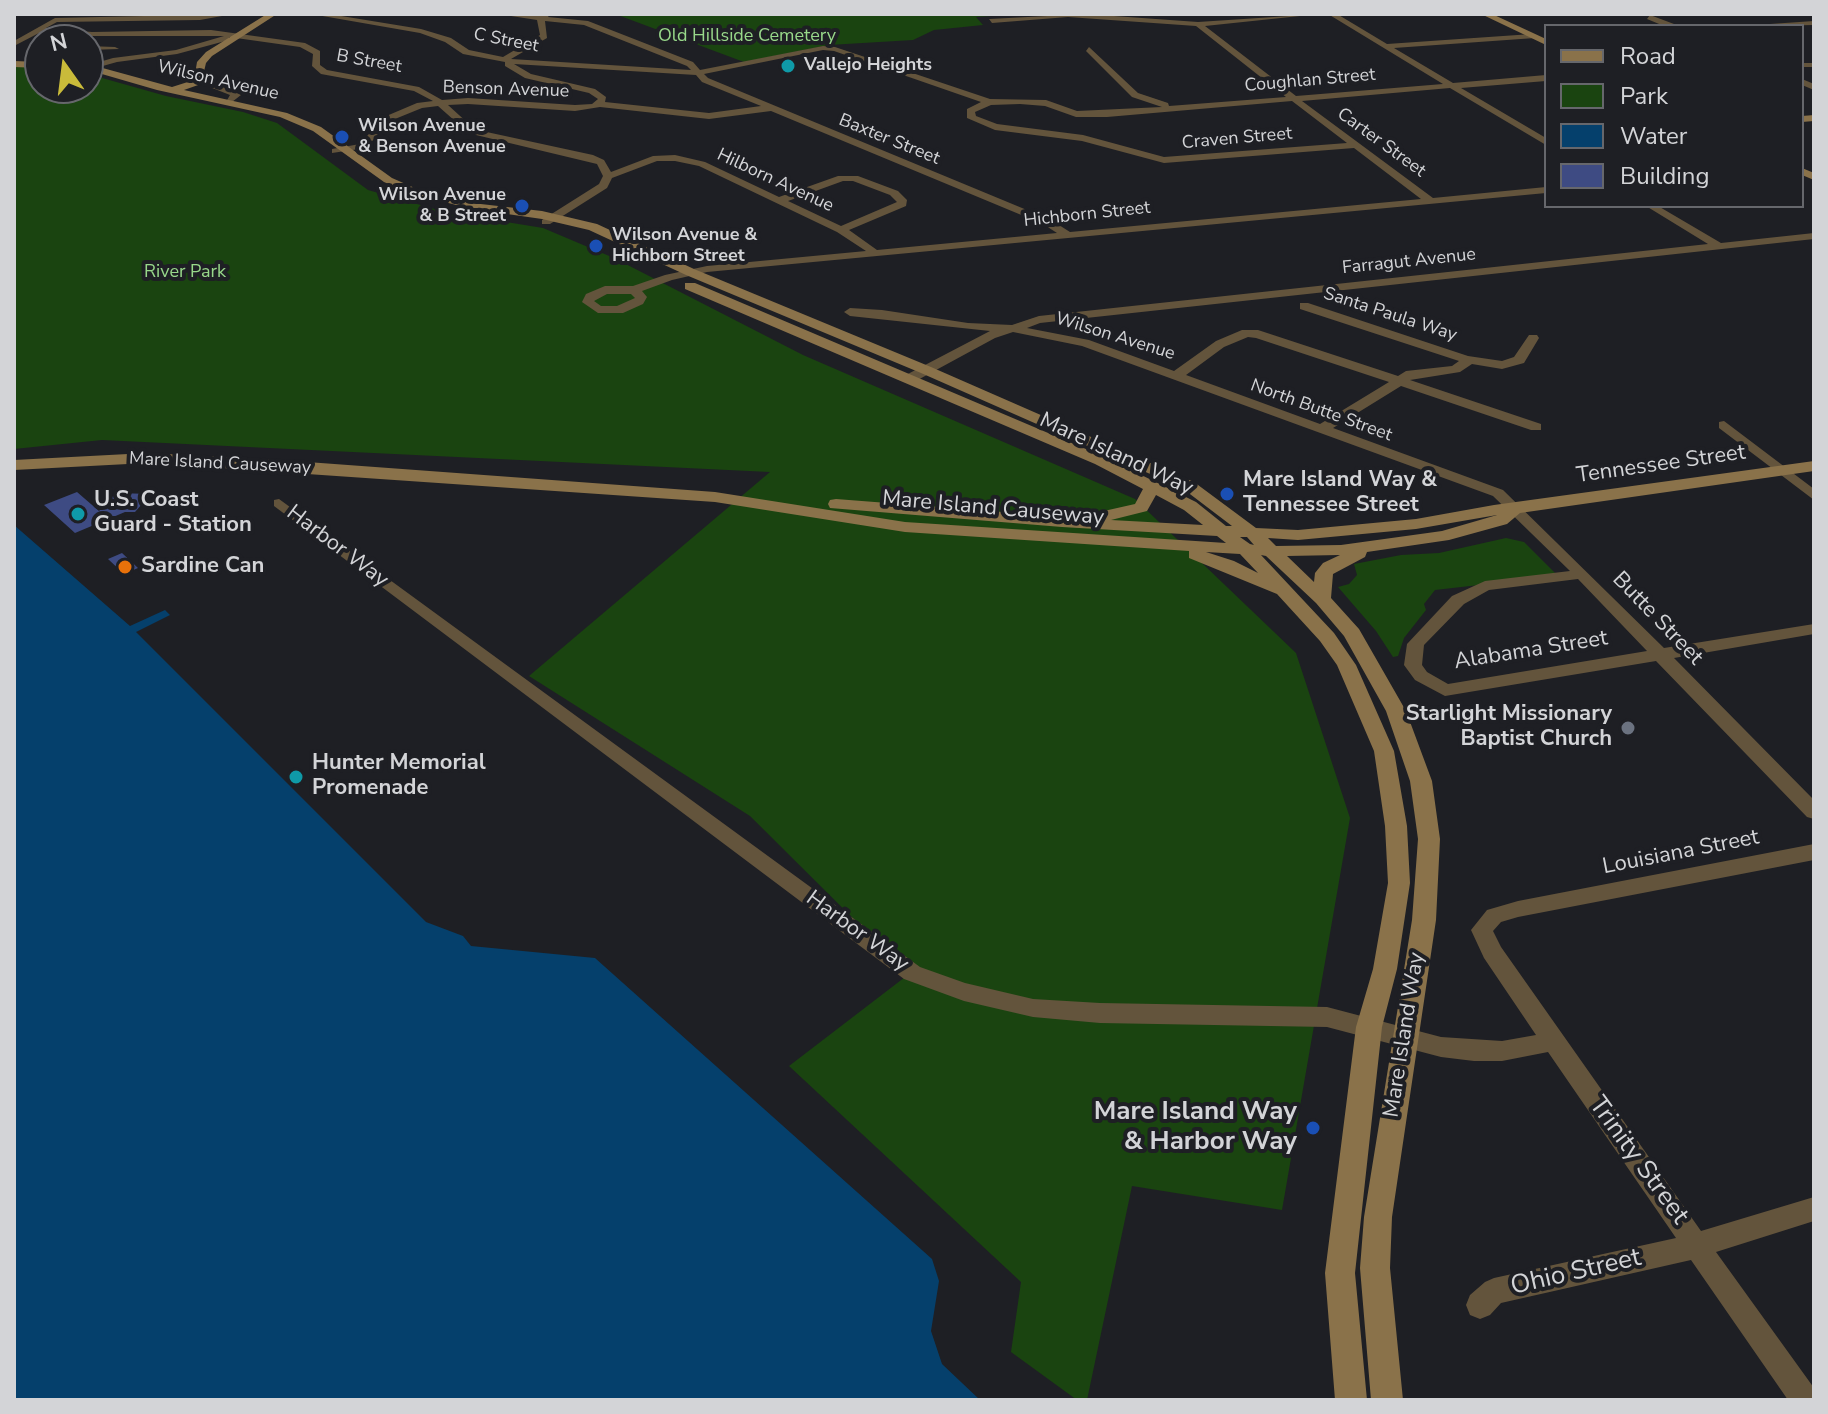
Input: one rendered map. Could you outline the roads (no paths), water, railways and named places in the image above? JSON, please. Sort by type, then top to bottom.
[{"type":"main road","points":[[170,92],[200,80],[202,62],[236,34],[273,14]]},
{"type":"main road","points":[[1485,14],[1544,41]]},
{"type":"main road","name":"Wilson Avenue","points":[[104,71],[170,92],[262,115],[340,150]]},
{"type":"main road","name":"Wilson Avenue","points":[[170,92],[229,100],[301,121],[340,150],[373,183],[409,198],[461,210],[550,220],[618,237],[690,272]]},
{"type":"main road","name":"Wilson Avenue","points":[[550,220],[669,277]]},
{"type":"main road","points":[[730,267],[722,280],[742,292]]},
{"type":"main road","name":"Mare Island Way","points":[[690,272],[926,370],[1188,485],[1249,542],[1327,637],[1360,691],[1384,751],[1396,826],[1399,883],[1385,969],[1369,1027],[1340,1273],[1351,1400]]},
{"type":"main road","name":"Mare Island Way","points":[[669,277],[1101,461],[1190,506],[1226,532],[1249,542]]},
{"type":"main road","name":"Mare Island Causeway","points":[[14,465],[94,459],[179,459],[738,499],[767,497],[1062,522],[1226,532]]},
{"type":"main road","name":"Mare Island Causeway","points":[[14,472],[140,466],[426,478]]},
{"type":"main road","name":"Tennessee Street","points":[[1249,542],[1369,530],[1814,466]]},
{"type":"main road","points":[[1062,522],[1105,517],[1141,507],[1152,487]]},
{"type":"main road","name":"Mare Island Causeway","points":[[738,499],[762,506],[905,527],[1148,543],[1249,542]]},
{"type":"main road","name":"Tennessee Street","points":[[1249,542],[1272,551],[1374,547],[1451,534],[1501,520],[1515,509]]},
{"type":"main road","points":[[1148,543],[1228,565],[1275,589],[1302,609]]},
{"type":"main road","points":[[1322,599],[1324,573],[1329,567],[1374,547]]},
{"type":"main road","name":"Mare Island Way","points":[[1272,551],[1352,633],[1381,679],[1396,711],[1421,781],[1430,862],[1383,1175],[1376,1242],[1375,1268],[1387,1400]]},
{"type":"street","points":[[47,24],[55,20],[200,18],[229,14]]},
{"type":"street","name":"C Street","points":[[315,14],[421,31],[448,40],[466,52],[503,60],[697,73]]},
{"type":"street","name":"Baxter Street","points":[[502,14],[585,23],[690,64],[705,80],[1047,222],[1069,236]]},
{"type":"street","points":[[992,21],[1041,15],[1198,24],[1315,14]]},
{"type":"street","points":[[1332,14],[1544,141]]},
{"type":"street","name":"Benson Avenue","points":[[340,150],[363,146],[394,114],[436,103],[483,101],[563,108],[600,104],[602,96],[592,91],[528,76],[503,60],[544,36],[544,17]]},
{"type":"street","points":[[1650,17],[1666,24]]},
{"type":"street","name":"Carter Street","points":[[1198,24],[1431,201]]},
{"type":"street","name":"B Street","points":[[104,34],[236,34],[313,48],[317,53],[316,66],[324,72],[344,78],[404,86],[434,98],[436,103],[479,133],[590,157],[601,162],[608,176]]},
{"type":"street","points":[[104,63],[177,52],[236,34]]},
{"type":"street","points":[[1388,46],[1532,36]]},
{"type":"street","points":[[104,48],[115,49]]},
{"type":"street","name":"Coughlan Street","points":[[697,73],[823,48],[842,51],[989,102],[1035,102],[1076,114],[1544,78]]},
{"type":"street","points":[[1089,49],[1135,95],[1175,108]]},
{"type":"street","points":[[200,80],[237,95],[229,100]]},
{"type":"street","name":"Craven Street","points":[[989,102],[970,111],[972,118],[995,127],[1083,138],[1116,150],[1164,160],[1358,145]]},
{"type":"street","points":[[600,104],[700,116],[770,108]]},
{"type":"street","name":"Hilborn Avenue","points":[[608,176],[640,162],[675,158],[702,164],[841,230],[867,245],[875,254]]},
{"type":"street","points":[[550,220],[603,186],[608,176]]},
{"type":"street","points":[[780,200],[842,178],[854,178],[894,193],[902,200],[902,204],[841,230]]},
{"type":"street","name":"Hichborn Street","points":[[634,290],[669,277],[730,267],[1544,190]]},
{"type":"street","points":[[1654,208],[1720,247]]},
{"type":"street","name":"Farragut Avenue","points":[[1010,328],[1039,320],[1079,315],[1814,236]]},
{"type":"street","name":"Santa Paula Way","points":[[1304,306],[1428,347],[1453,352],[1466,359]]},
{"type":"street","name":"Wilson Avenue","points":[[850,312],[968,327],[1010,328],[1085,343],[1176,376],[1220,344],[1246,333],[1274,338],[1536,427]]},
{"type":"street","points":[[909,379],[1010,328]]},
{"type":"street","points":[[1320,430],[1411,374],[1455,369],[1468,361],[1466,359],[1513,364],[1533,338]]},
{"type":"street","points":[[1425,371],[1421,356],[1428,347]]},
{"type":"street","name":"North Butte Street","points":[[1176,376],[1455,476]]},
{"type":"street","points":[[1724,425],[1814,496]]},
{"type":"street","name":"Butte Street","points":[[1455,476],[1498,493],[1662,654],[1814,812]]},
{"type":"street","name":"Harbor Way","points":[[279,503],[912,973],[964,992],[1033,1008],[1100,1013],[1310,1016],[1369,1027],[1441,1047],[1474,1051],[1502,1051],[1554,1041]]},
{"type":"street","name":"Alabama Street","points":[[1582,574],[1485,586],[1458,600],[1416,644],[1412,654],[1413,665],[1421,676],[1445,690],[1814,629]]},
{"type":"street","name":"Louisiana Street","points":[[1488,921],[1518,909],[1814,852]]},
{"type":"street","name":"Trinity Street","points":[[1488,921],[1482,930],[1484,940],[1805,1400]]},
{"type":"street","name":"Ohio Street","points":[[1480,1305],[1494,1291],[1697,1244],[1814,1209]]},
{"type":"water","points":[[14,525],[130,626],[165,610],[170,615],[136,632],[426,922],[463,936],[471,946],[595,958],[932,1259],[939,1281],[931,1331],[942,1364],[980,1400],[14,1400]]},
{"type":"place","name":"Vallejo Heights","points":[[788,66]]},
{"type":"place","name":"Wilson Avenue & Benson Avenue","points":[[342,137]]},
{"type":"place","name":"Wilson Avenue & B Street","points":[[522,206]]},
{"type":"place","name":"Wilson Avenue & Hichborn Street","points":[[596,246]]},
{"type":"place","name":"Mare Island Way & Tennessee Street","points":[[1227,494]]},
{"type":"place","name":"U.S. Coast Guard - Station","points":[[78,514]]},
{"type":"place","name":"Sardine Can","points":[[125,567]]},
{"type":"place","name":"Starlight Missionary Baptist Church","points":[[1628,728]]},
{"type":"place","name":"Hunter Memorial Promenade","points":[[296,777]]},
{"type":"place","name":"Mare Island Way & Harbor Way","points":[[1313,1128]]},
{"type":"park label","name":"Old Hillside Cemetery","points":[[747,37]]},
{"type":"park label","name":"River Park","points":[[185,273]]}]
